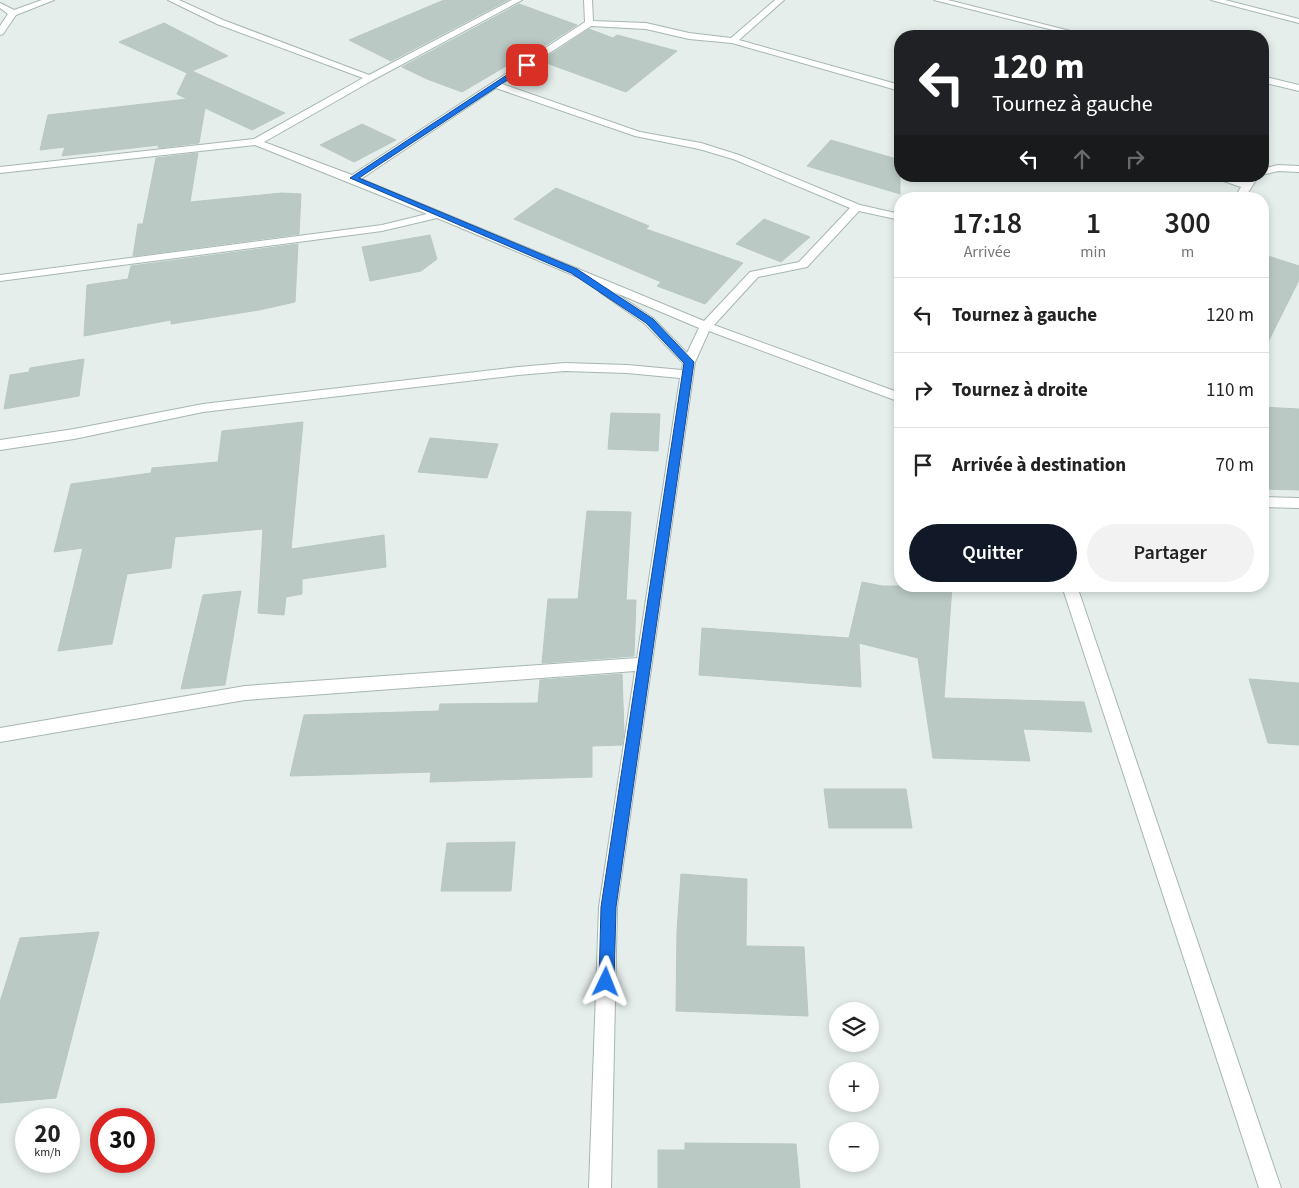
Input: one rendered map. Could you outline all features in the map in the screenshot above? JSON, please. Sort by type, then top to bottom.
[{"type":"street","points":[[0,32],[13,13],[50,0]]},
{"type":"street","points":[[172,0],[220,22],[370,78]]},
{"type":"street","points":[[0,170],[256,142],[370,78],[518,0]]},
{"type":"street","points":[[588,0],[589,23]]},
{"type":"street","points":[[733,41],[780,0]]},
{"type":"street","points":[[938,0],[1061,30]]},
{"type":"street","points":[[974,9],[982,0]]},
{"type":"street","points":[[1215,0],[1299,21]]},
{"type":"street","points":[[0,5],[13,13]]},
{"type":"street","points":[[353,178],[589,23],[646,26],[689,36],[733,41],[894,86]]},
{"type":"street","points":[[1269,81],[1299,88]]},
{"type":"street","points":[[496,85],[638,134],[700,146],[736,157],[857,207],[894,216]]},
{"type":"street","points":[[256,142],[353,178],[706,326],[894,396]]},
{"type":"street","points":[[1269,170],[1278,168],[1299,168]]},
{"type":"street","points":[[1234,182],[1248,186]]},
{"type":"street","points":[[1244,192],[1250,182]]},
{"type":"street","points":[[600,1188],[608,907],[688,369],[706,326],[754,274],[803,265],[857,207]]},
{"type":"street","points":[[0,278],[382,228],[439,214]]},
{"type":"street","points":[[574,271],[650,321],[688,369]]},
{"type":"street","points":[[0,445],[74,434],[203,408],[527,370],[565,367],[688,369]]},
{"type":"street","points":[[1269,502],[1299,503]]},
{"type":"street","points":[[1071,592],[1270,1188]]},
{"type":"street","points":[[0,735],[245,693],[644,664]]},
{"type":"building","points":[[444,0],[508,0],[391,61],[349,40]]},
{"type":"building","points":[[519,4],[577,25],[529,56],[525,55],[462,92],[402,67]]},
{"type":"building","points":[[164,23],[228,56],[192,71],[285,113],[252,130],[205,108],[199,143],[158,148],[159,145],[62,156],[65,147],[40,150],[48,115],[187,99],[177,94],[187,73],[119,42]]},
{"type":"building","points":[[589,29],[613,38],[617,35],[677,51],[626,92],[541,61]]},
{"type":"building","points":[[362,124],[396,140],[354,162],[320,145]]},
{"type":"building","points":[[831,140],[894,158],[894,182],[900,182],[900,192],[894,192],[807,166]]},
{"type":"building","points":[[198,153],[190,202],[282,193],[301,194],[299,234],[133,256],[138,224],[143,224],[156,158]]},
{"type":"building","points":[[556,188],[649,226],[646,229],[743,263],[705,304],[657,286],[661,282],[514,219]]},
{"type":"building","points":[[764,219],[810,237],[781,262],[736,244]]},
{"type":"building","points":[[430,235],[437,259],[421,271],[370,281],[362,247]]},
{"type":"building","points":[[298,244],[295,302],[259,310],[171,324],[171,320],[84,336],[87,285],[128,279],[131,266]]},
{"type":"building","points":[[1269,256],[1299,266],[1299,280],[1269,340]]},
{"type":"building","points":[[84,359],[79,396],[4,409],[10,375],[29,372],[30,368]]},
{"type":"building","points":[[1269,407],[1299,409],[1299,490],[1269,489]]},
{"type":"building","points":[[611,413],[660,414],[658,451],[608,449]]},
{"type":"building","points":[[303,422],[291,549],[384,535],[386,567],[302,579],[302,594],[286,597],[284,615],[258,613],[263,529],[175,537],[171,568],[127,574],[112,644],[58,651],[83,548],[54,552],[71,484],[151,473],[152,468],[218,462],[222,431]]},
{"type":"building","points":[[430,438],[498,444],[487,478],[418,472]]},
{"type":"building","points":[[587,511],[631,512],[626,600],[636,600],[634,656],[542,663],[548,599],[578,599]]},
{"type":"building","points":[[862,582],[894,586],[894,592],[952,592],[944,698],[1084,702],[1092,732],[1023,729],[1030,761],[933,758],[918,658],[859,643],[861,687],[699,675],[702,628],[849,638]]},
{"type":"building","points":[[241,591],[225,685],[181,689],[203,595]]},
{"type":"building","points":[[622,674],[624,733],[622,745],[592,746],[592,777],[430,782],[431,772],[290,776],[304,715],[439,711],[440,704],[538,703],[540,680]]},
{"type":"building","points":[[1249,679],[1299,683],[1299,745],[1268,743]]},
{"type":"building","points":[[824,789],[906,789],[912,828],[829,828]]},
{"type":"building","points":[[515,842],[511,891],[441,891],[447,843]]},
{"type":"building","points":[[681,874],[747,879],[746,946],[804,947],[808,1016],[676,1011],[677,931]]},
{"type":"building","points":[[99,932],[56,1098],[0,1103],[0,1002],[20,938]]},
{"type":"building","points":[[685,1143],[796,1144],[800,1188],[658,1188],[658,1150],[685,1150]]},
{"type":"route","points":[[527,65],[353,178],[574,271],[650,321],[689,362],[608,907],[606,982]]}]
